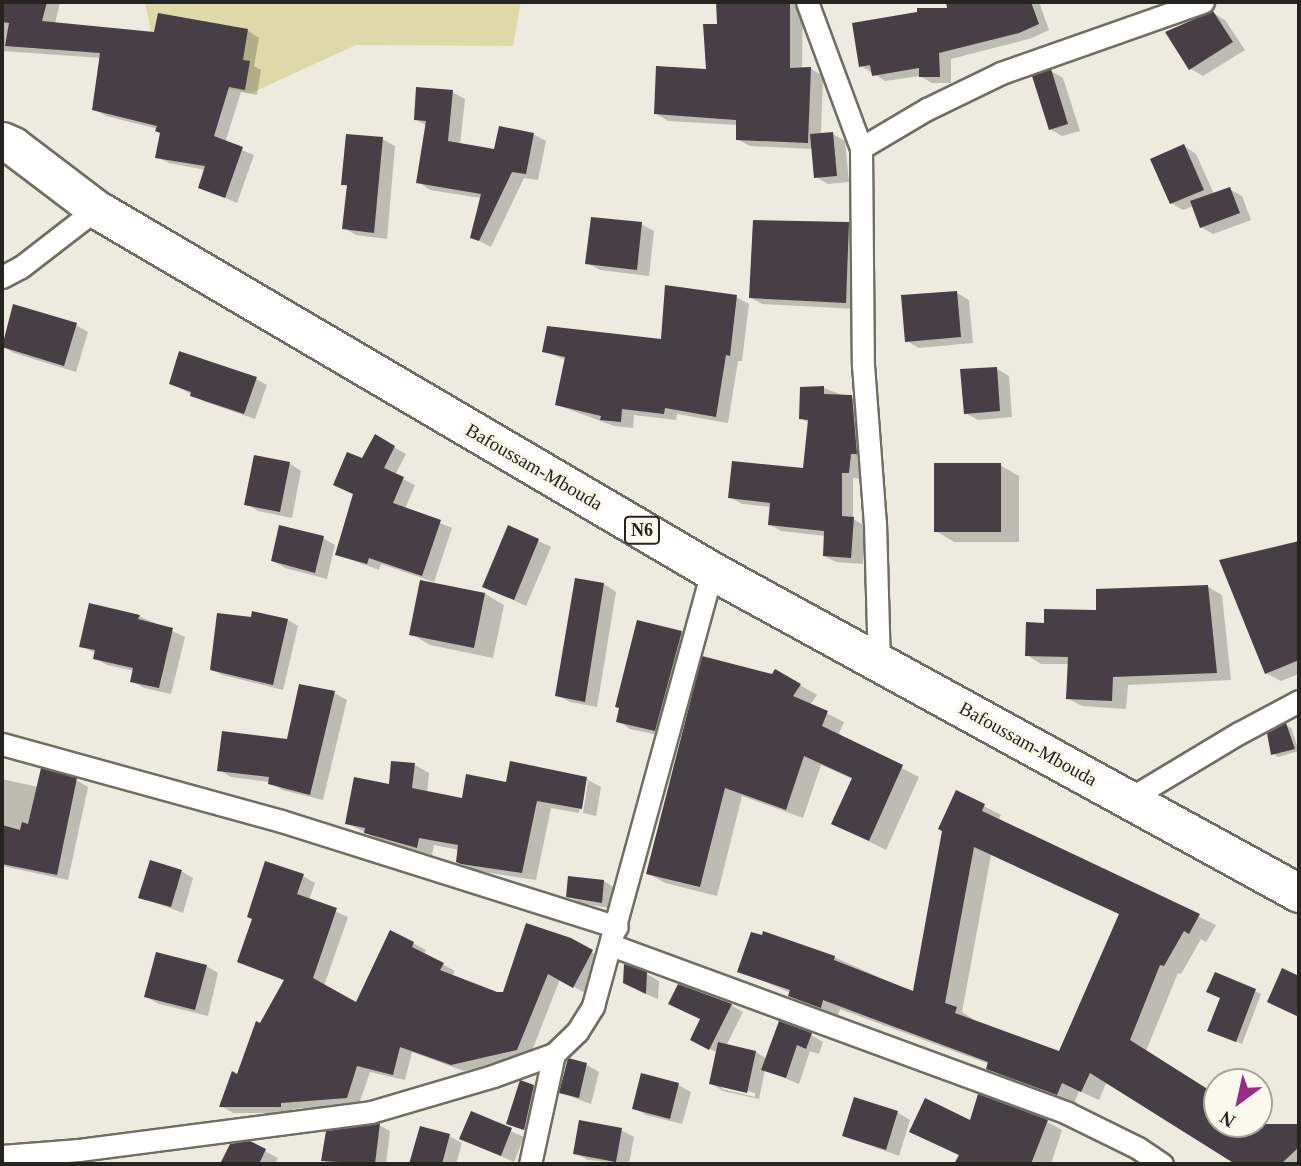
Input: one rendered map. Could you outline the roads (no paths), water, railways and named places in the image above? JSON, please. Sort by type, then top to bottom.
[{"type":"highway","name":"Bafoussam-Mbouda","points":[[2,141],[13,146],[96,209],[712,571],[1299,893]]},
{"type":"street","points":[[807,2],[861,148],[863,365],[873,485],[879,662]]},
{"type":"street","points":[[861,148],[928,109],[1001,73],[1203,2]]},
{"type":"street","points":[[2,277],[21,267],[96,209]]},
{"type":"street","points":[[2,1156],[79,1150],[371,1112],[494,1076],[554,1054],[577,1032],[593,1006],[712,571]]},
{"type":"street","points":[[1129,799],[1299,701]]},
{"type":"street","points":[[2,744],[281,821],[614,936],[1067,1113],[1138,1148],[1162,1164]]},
{"type":"street","points":[[530,1164],[554,1054]]}]
